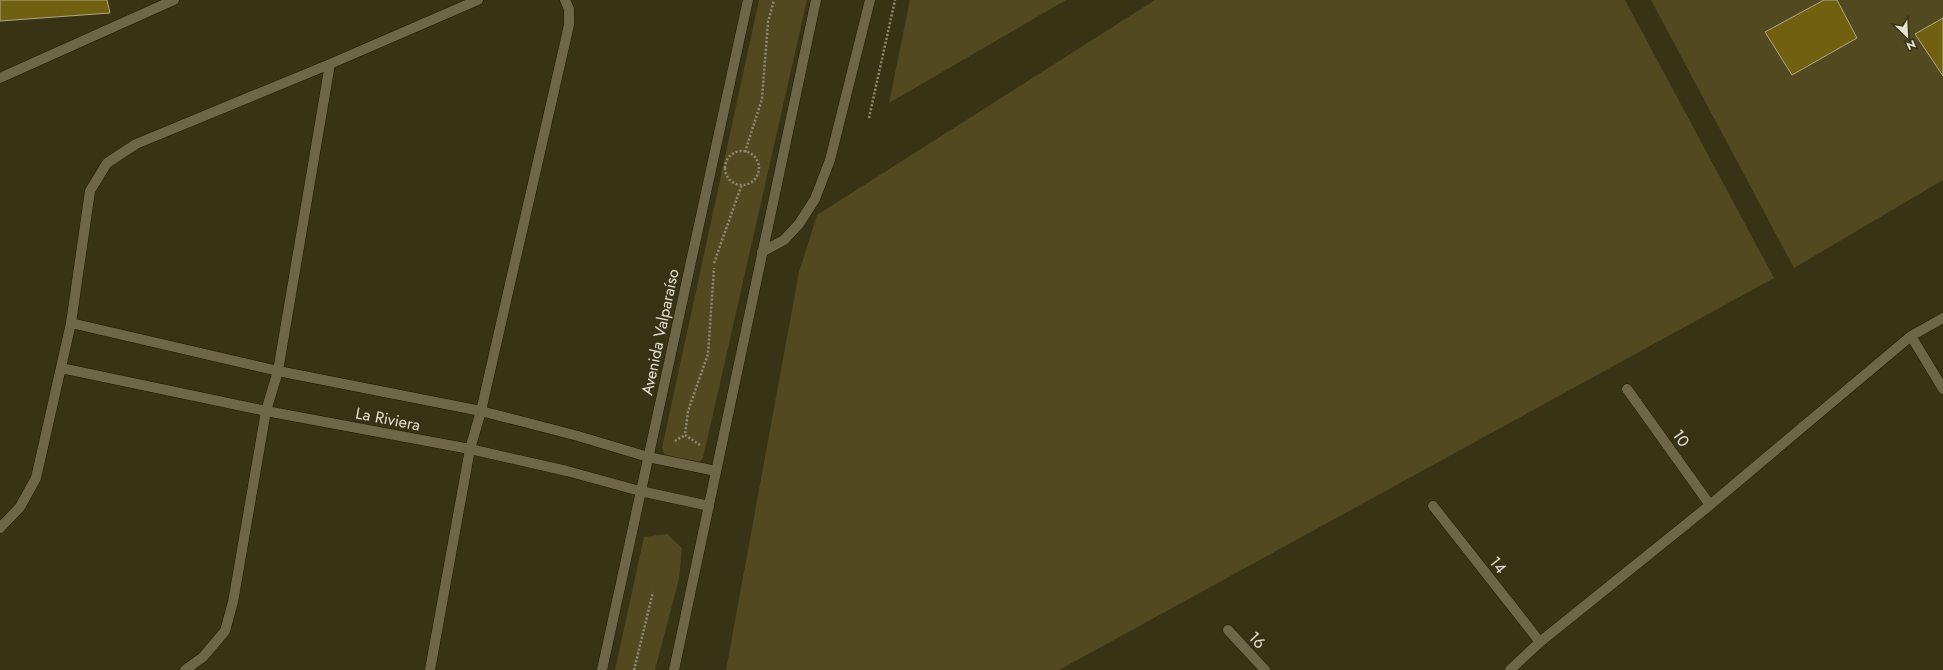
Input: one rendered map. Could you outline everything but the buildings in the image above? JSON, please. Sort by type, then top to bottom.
[{"type":"street","points":[[0,78],[174,0]]},
{"type":"street","points":[[0,528],[20,508],[36,478],[71,323],[90,191],[107,163],[136,144],[330,64],[478,0]]},
{"type":"street","points":[[430,670],[470,449],[481,411],[569,25],[568,10],[565,0]]},
{"type":"street","name":"Avenida Valparaíso","points":[[602,670],[748,0]]},
{"type":"street","points":[[674,670],[816,0]]},
{"type":"street","points":[[762,252],[784,240],[799,224],[815,199],[830,160],[870,0]]},
{"type":"street","points":[[184,670],[203,656],[225,631],[233,602],[266,411],[278,371],[330,64]]},
{"type":"street","points":[[1510,670],[1540,642],[1710,505],[1911,336],[1943,318]]},
{"type":"street","name":"La Riviera","points":[[71,323],[278,371],[481,411],[578,436],[648,457],[716,471]]},
{"type":"street","points":[[1911,336],[1943,388]]},
{"type":"street","name":"La Riviera","points":[[60,368],[266,411],[470,449],[567,471],[640,491],[709,506]]},
{"type":"street","name":"10","points":[[1627,389],[1710,505]]},
{"type":"street","name":"14","points":[[1433,506],[1540,642]]},
{"type":"street","name":"16","points":[[1228,630],[1265,670]]},
{"type":"path","points":[[745,152],[762,99],[768,22],[774,0]]},
{"type":"path","points":[[869,118],[895,0]]},
{"type":"path","points":[[745,152],[754,157],[757,162],[758,172],[752,181],[742,184],[732,182],[728,178],[725,164],[731,155],[745,152]]},
{"type":"path","points":[[705,449],[685,435],[688,411],[708,354],[714,265],[742,184]]},
{"type":"path","points":[[634,670],[653,592]]},
{"type":"shaded area","points":[[759,0],[807,0],[703,458],[696,466],[667,461],[662,448]]},
{"type":"shaded area","points":[[910,0],[1066,0],[889,103]]},
{"type":"shaded area","points":[[1155,0],[1625,0],[1774,278],[1059,670],[726,670],[799,272],[817,215]]},
{"type":"shaded area","points":[[1651,0],[1943,0],[1943,180],[1794,268]]},
{"type":"shaded area","points":[[667,534],[682,548],[679,579],[655,670],[615,670],[644,537]]}]
